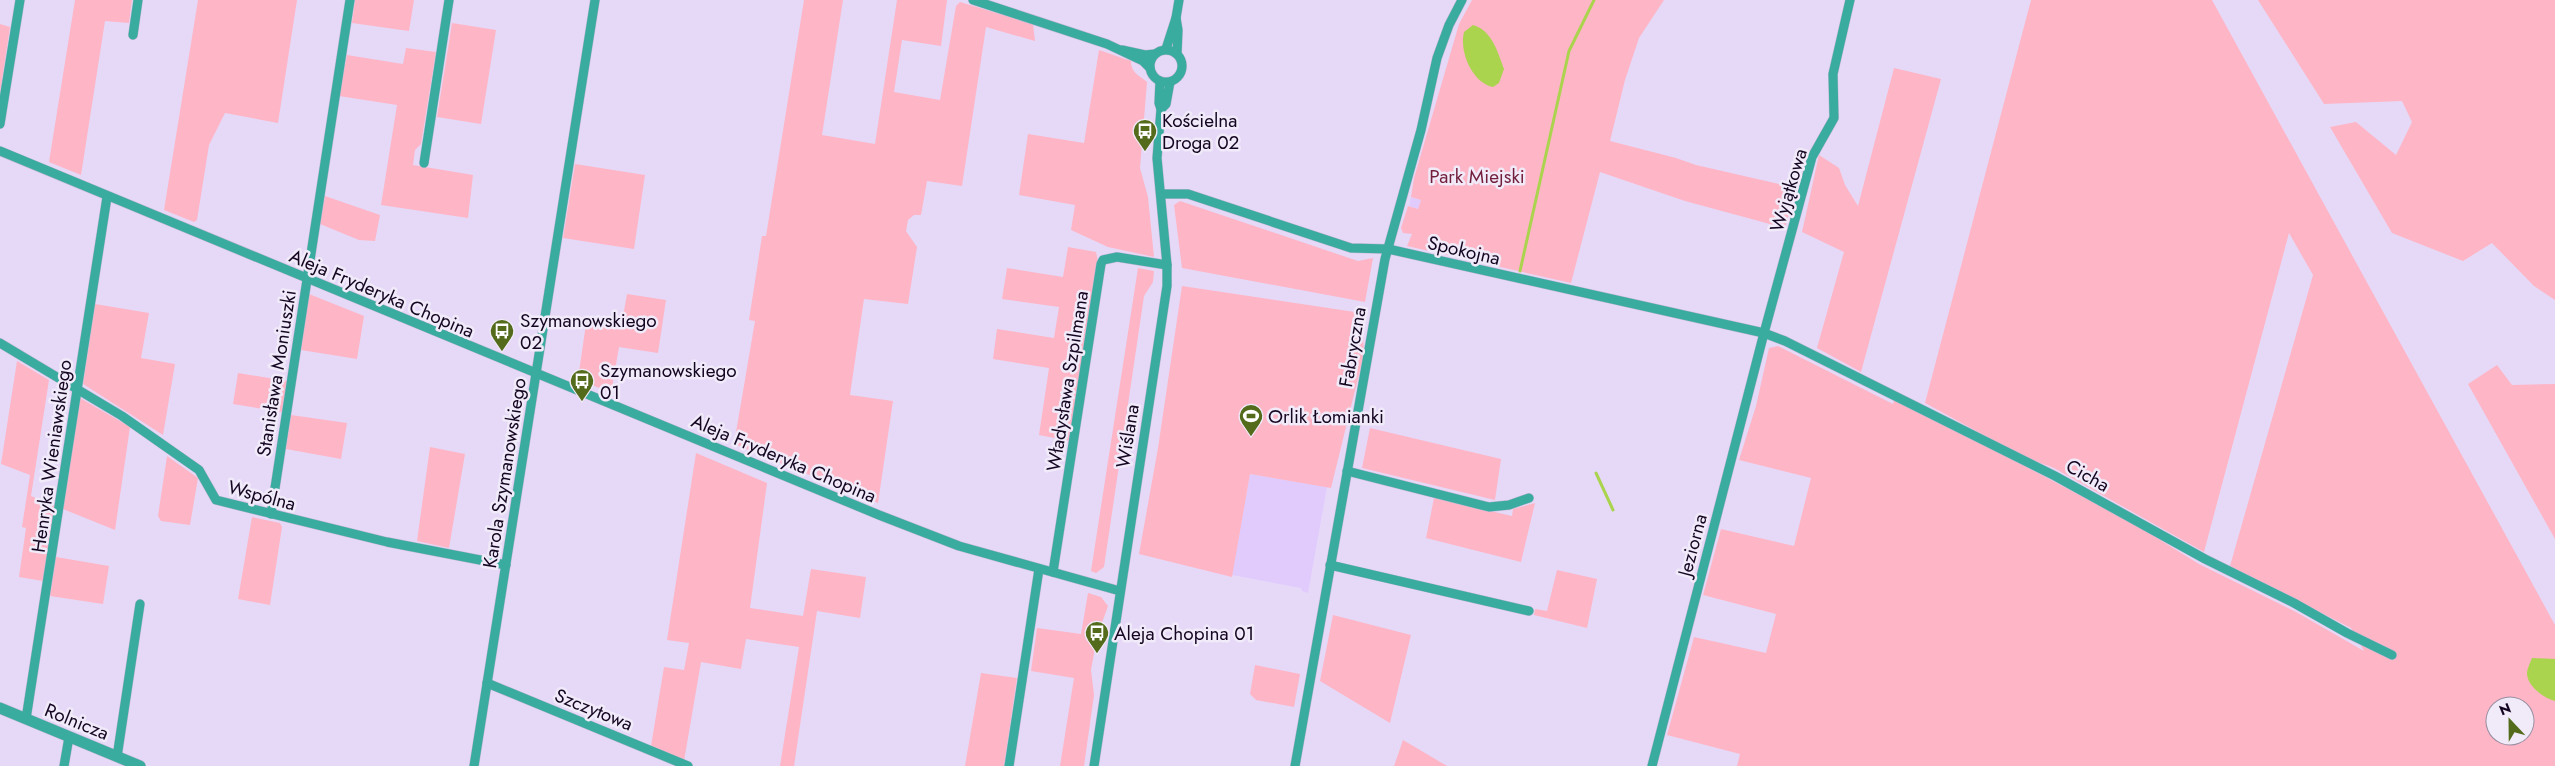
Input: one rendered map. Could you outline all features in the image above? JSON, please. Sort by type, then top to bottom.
[{"type":"street","points":[[0,124],[20,0]]},
{"type":"street","points":[[132,35],[138,0]]},
{"type":"street","name":"Stanisława Moniuszki","points":[[271,514],[350,0]]},
{"type":"street","points":[[424,163],[449,0]]},
{"type":"street","name":"Karola Szymanowskiego","points":[[474,766],[595,0]]},
{"type":"street","points":[[973,0],[1074,32],[1122,50],[1143,61],[1150,68],[1155,78],[1160,81],[1170,82],[1179,76],[1182,70],[1181,58],[1177,54],[1166,50],[1145,55],[1122,50]]},
{"type":"street","points":[[1166,50],[1176,18],[1179,0]]},
{"type":"street","name":"Fabryczna","points":[[1294,766],[1388,249],[1421,130],[1437,58],[1449,25],[1462,0]]},
{"type":"street","name":"Wyjątkowa","points":[[1764,333],[1812,157],[1834,118],[1833,74],[1850,0]]},
{"type":"street","points":[[1176,18],[1178,30],[1177,54]]},
{"type":"street","points":[[1150,68],[1155,54]]},
{"type":"street","name":"Wiślana","points":[[1094,766],[1167,286],[1167,265],[1157,158],[1161,109],[1159,102],[1160,81]]},
{"type":"street","name":"Wiślana","points":[[1161,109],[1166,104],[1170,82]]},
{"type":"street","name":"Aleja Fryderyka Chopina","points":[[0,151],[107,198],[879,515],[959,546],[1120,591]]},
{"type":"street","name":"Spokojna","points":[[1161,194],[1188,194],[1351,248],[1388,249],[1764,333]]},
{"type":"street","name":"Henryka Wieniawskiego","points":[[26,719],[61,505],[77,387],[107,198]]},
{"type":"street","name":"Władysława Szpilmana","points":[[1053,572],[1101,264],[1103,260],[1117,257],[1167,265]]},
{"type":"street","name":"Cicha","points":[[1764,333],[1838,366],[2055,476],[2205,559],[2294,603],[2347,633],[2392,655]]},
{"type":"street","name":"Jeziorna","points":[[1652,766],[1764,333]]},
{"type":"street","name":"Wspólna","points":[[0,342],[77,387],[198,470],[216,500],[387,542],[506,565]]},
{"type":"street","points":[[1347,471],[1489,508],[1509,505],[1529,498]]},
{"type":"street","points":[[1330,564],[1529,611]]},
{"type":"street","points":[[1009,766],[1039,569]]},
{"type":"street","points":[[117,757],[140,604]]},
{"type":"street","name":"Szczytowa","points":[[486,683],[688,766]]},
{"type":"street","name":"Rolnicza","points":[[0,708],[140,766]]},
{"type":"street","points":[[64,766],[69,737]]},
{"type":"shaded area","points":[[1473,25],[1480,28],[1490,37],[1497,49],[1504,69],[1499,83],[1493,87],[1486,84],[1473,73],[1465,57],[1463,48],[1464,32]]},
{"type":"shaded area","points":[[1411,197],[1421,200],[1418,209],[1409,206]]},
{"type":"shaded area","points":[[1250,474],[1327,487],[1308,593],[1302,591],[1301,588],[1232,575]]},
{"type":"shaded area","points":[[2532,658],[2555,659],[2555,701],[2542,695],[2530,683],[2527,674]]},
{"type":"green space","points":[[75,0],[132,0],[129,23],[105,21],[81,175],[49,162]]},
{"type":"green space","points":[[198,0],[297,0],[278,123],[225,113],[209,145],[197,220],[194,222],[164,210]]},
{"type":"green space","points":[[355,0],[414,0],[409,31],[352,23]]},
{"type":"green space","points":[[804,0],[843,0],[822,135],[875,144],[897,0],[947,0],[941,46],[902,40],[894,92],[940,100],[956,6],[960,2],[1033,24],[1035,41],[986,27],[962,186],[927,181],[921,215],[914,215],[908,220],[906,231],[917,247],[908,304],[864,299],[850,395],[893,401],[878,503],[734,444],[755,321],[749,320],[762,236],[766,236]]},
{"type":"green space","name":"Park Miejski","points":[[1472,0],[1664,0],[1639,38],[1625,80],[1610,141],[1696,165],[1796,188],[1785,228],[1685,201],[1600,172],[1571,283],[1407,246],[1412,234],[1403,233],[1401,228],[1408,206],[1418,209],[1421,200],[1411,197],[1414,178],[1459,24]]},
{"type":"green space","points":[[2031,0],[2212,0],[2555,625],[2555,766],[1737,766],[1740,754],[1667,735],[1694,637],[1766,653],[1776,614],[1703,595],[1721,529],[1794,546],[1811,478],[1739,460],[1756,406],[1769,348],[1778,346],[1893,404],[1894,399],[1922,412],[2131,522],[2199,564],[2296,612],[2364,651],[2351,628],[2230,566],[2313,275],[2289,233],[2204,552],[2054,468],[2022,456],[1925,403]]},
{"type":"green space","points":[[2258,0],[2555,0],[2555,300],[2534,286],[2492,243],[2463,261],[2392,233],[2330,127],[2356,122],[2396,155],[2412,122],[2402,101],[2324,104]]},
{"type":"green space","points":[[452,23],[496,30],[481,124],[437,117]]},
{"type":"green space","points":[[0,24],[10,27],[0,93]]},
{"type":"green space","points":[[406,48],[436,52],[421,144],[415,150],[413,165],[473,175],[468,218],[381,205],[397,105],[339,96],[347,55],[403,64]]},
{"type":"green space","points":[[1099,50],[1131,61],[1134,71],[1147,82],[1140,168],[1148,197],[1154,257],[1108,247],[1071,230],[1075,205],[1019,195],[1028,134],[1084,143]]},
{"type":"green space","points":[[1894,68],[1941,79],[1861,372],[1817,348],[1844,252],[1802,232],[1819,155],[1839,168],[1845,185],[1858,206]]},
{"type":"green space","points":[[575,164],[645,175],[634,249],[563,238]]},
{"type":"green space","points":[[325,196],[380,215],[375,241],[359,240],[320,224]]},
{"type":"green space","points":[[1180,201],[1358,261],[1373,258],[1365,302],[1182,268],[1174,205]]},
{"type":"green space","points":[[1068,247],[1096,252],[1098,261],[1070,441],[1039,435],[1049,368],[993,359],[997,329],[1054,338],[1059,307],[1002,299],[1007,268],[1063,277]]},
{"type":"green space","points":[[1138,268],[1154,271],[1153,282],[1144,296],[1104,567],[1096,573],[1091,571]]},
{"type":"green space","name":"Orlik Łomianki","points":[[1182,286],[1355,312],[1362,317],[1364,354],[1331,488],[1250,474],[1232,577],[1139,554],[1158,448]]},
{"type":"green space","points":[[309,294],[364,316],[357,359],[301,350]]},
{"type":"green space","points":[[627,294],[666,300],[658,353],[619,347],[611,393],[578,379],[587,317],[622,322]]},
{"type":"green space","points":[[95,304],[149,313],[141,358],[175,364],[163,435],[83,384]]},
{"type":"green space","points":[[17,361],[49,380],[31,496],[55,506],[43,581],[19,577],[26,528],[22,527],[30,475],[1,464]]},
{"type":"green space","points":[[2497,365],[2512,385],[2555,384],[2555,539],[2468,384]]},
{"type":"green space","points":[[238,373],[287,381],[282,412],[233,404]]},
{"type":"green space","points":[[80,398],[130,427],[115,530],[63,509]]},
{"type":"green space","points":[[291,415],[347,423],[341,459],[286,449]]},
{"type":"green space","points":[[1370,428],[1501,459],[1495,500],[1362,468]]},
{"type":"green space","points":[[430,447],[465,454],[449,548],[417,541]]},
{"type":"green space","points":[[696,453],[767,483],[750,608],[803,616],[811,569],[866,577],[860,618],[817,611],[794,766],[780,766],[799,647],[746,639],[741,669],[701,662],[684,761],[651,746],[664,667],[684,670],[689,643],[667,640]]},
{"type":"green space","points":[[167,456],[198,478],[190,525],[161,521],[158,516]]},
{"type":"green space","points":[[1434,498],[1512,516],[1513,509],[1535,503],[1521,562],[1426,538]]},
{"type":"green space","points":[[252,517],[280,523],[282,527],[270,605],[238,599]]},
{"type":"green space","points":[[56,557],[109,566],[103,604],[50,596]]},
{"type":"green space","points":[[1557,570],[1597,579],[1587,628],[1534,615],[1535,609],[1547,611]]},
{"type":"green space","points":[[1088,593],[1101,597],[1108,606],[1097,637],[1091,670],[1094,695],[1084,766],[1060,766],[1074,678],[1031,671],[1037,628],[1081,634]]},
{"type":"green space","points":[[1333,615],[1411,635],[1390,723],[1320,681]]},
{"type":"green space","points":[[1255,665],[1300,674],[1294,707],[1256,700],[1250,694]]},
{"type":"green space","points":[[981,673],[1017,678],[1004,766],[965,766]]},
{"type":"green space","points":[[1403,740],[1447,766],[1394,766]]},
{"type":"waterway","points":[[1520,271],[1569,51],[1594,0]]},
{"type":"waterway","points":[[1596,473],[1613,510]]},
{"type":"place","name":"Kościelna Droga 02","points":[[1145,152]]},
{"type":"place","name":"Szymanowskiego 02","points":[[502,352]]},
{"type":"place","name":"Szymanowskiego 01","points":[[582,402]]},
{"type":"place","name":"Orlik Łomianki","points":[[1251,437]]},
{"type":"place","name":"Aleja Chopina 01","points":[[1097,654]]}]
